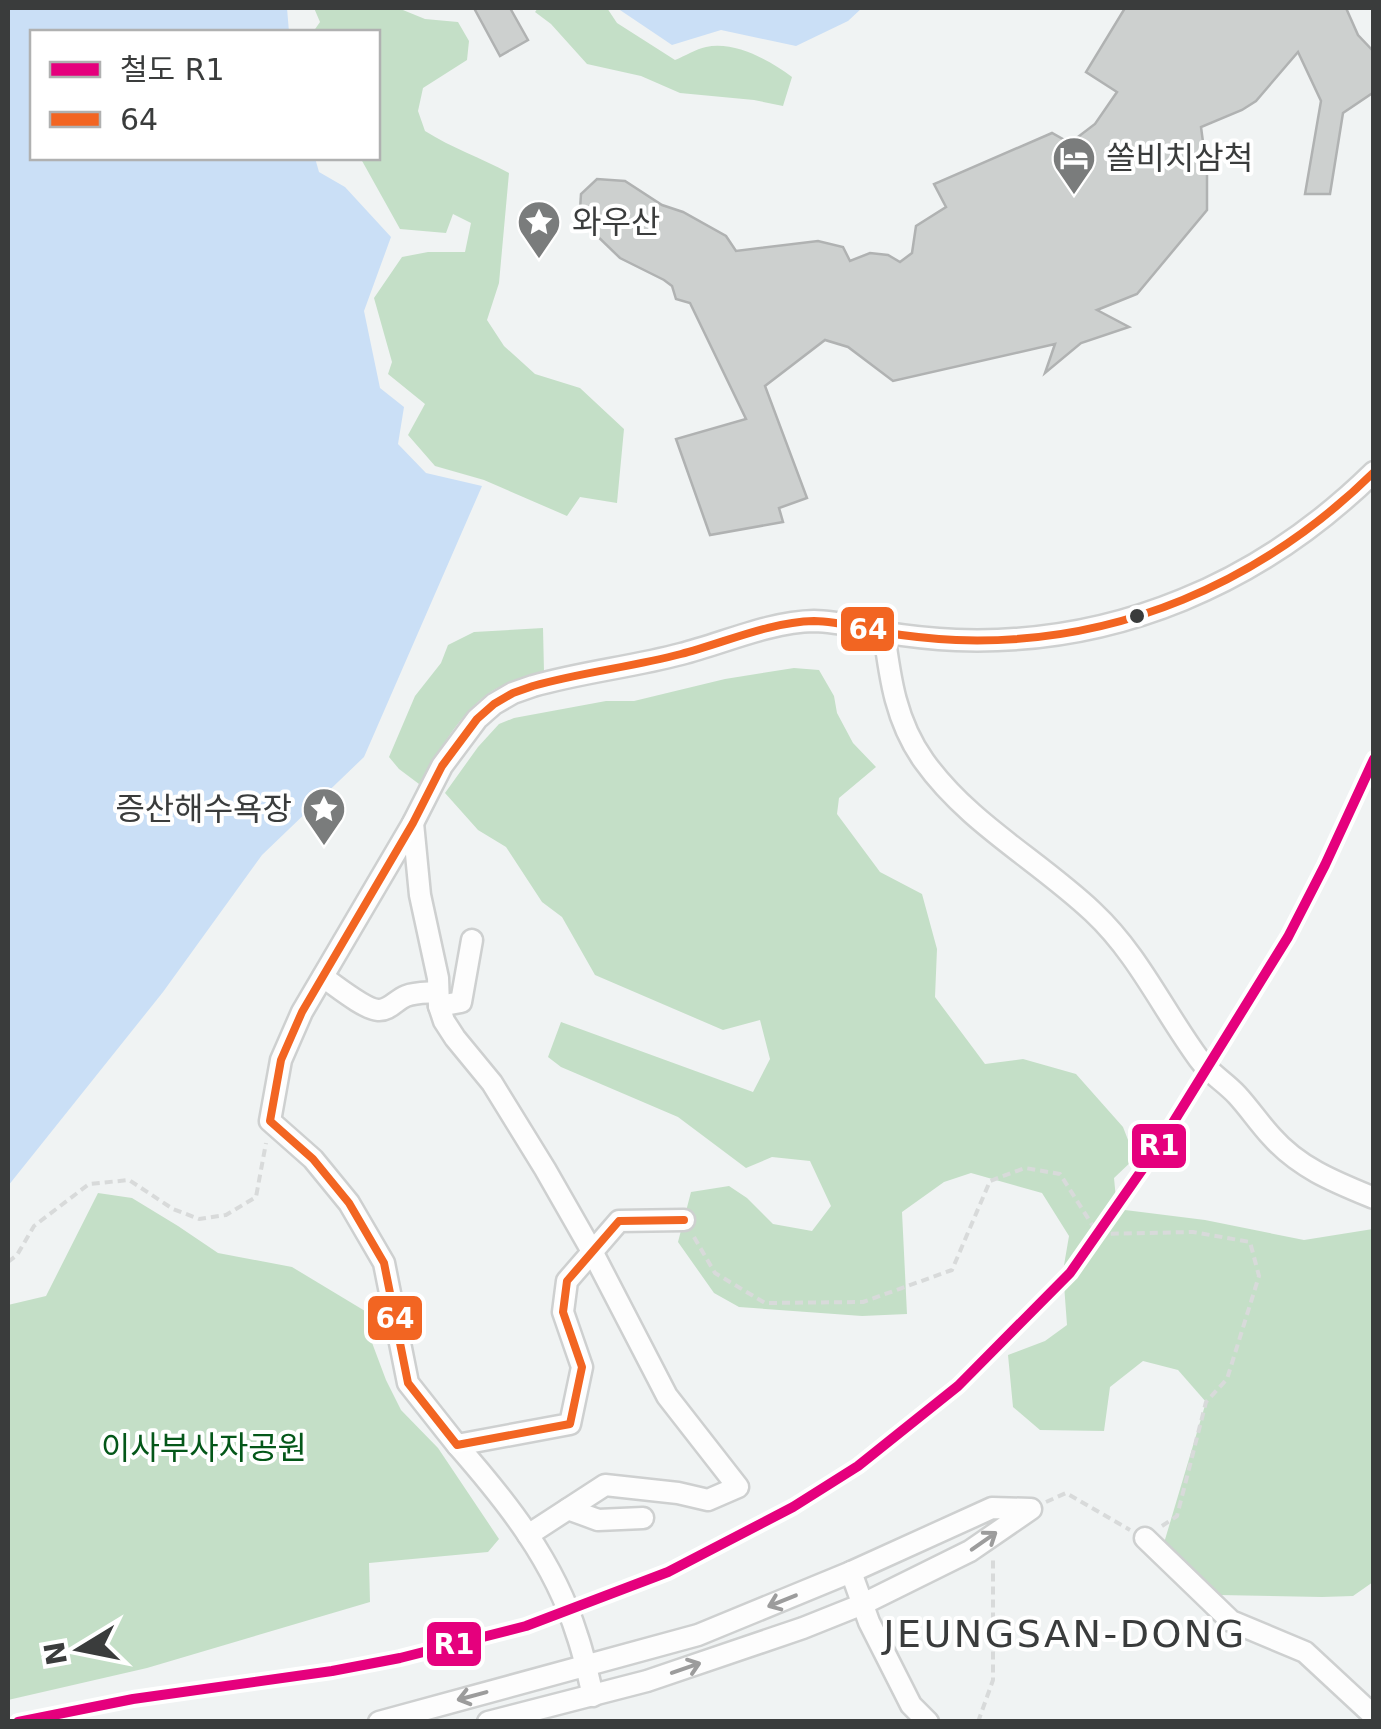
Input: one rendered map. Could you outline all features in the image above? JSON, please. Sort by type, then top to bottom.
[{"type":"street","points":[[593,1696],[577,1633],[547,1565],[510,1506],[408,1383],[384,1263],[349,1203],[313,1158],[270,1121],[282,1060],[302,1012],[442,766],[494,704],[513,693],[555,679],[676,656],[791,624],[830,622],[926,638],[993,640],[1053,636],[1138,616],[1206,592],[1258,563],[1325,516],[1374,472]]},
{"type":"street","points":[[884,632],[900,718],[941,783],[967,809],[1094,912],[1139,966],[1200,1061],[1234,1092],[1285,1151],[1304,1166],[1374,1198]]},
{"type":"street","points":[[412,823],[420,895],[444,1021],[492,1083],[594,1253],[667,1396],[738,1487],[708,1500],[605,1485],[528,1535]]},
{"type":"street","points":[[323,977],[378,1010],[410,994],[461,1002],[472,940]]},
{"type":"street","points":[[457,1444],[570,1424],[582,1367],[563,1312],[568,1282],[619,1221],[684,1220]]},
{"type":"street","points":[[378,1722],[698,1635],[992,1508],[1031,1509]]},
{"type":"street","points":[[568,1509],[598,1520],[643,1518]]},
{"type":"street","points":[[488,1722],[647,1682],[803,1628],[863,1604],[970,1551],[1031,1509]]},
{"type":"street","points":[[1145,1538],[1231,1621],[1305,1652],[1374,1716]]},
{"type":"street","points":[[851,1572],[869,1622],[910,1705],[928,1722]]},
{"type":"path","points":[[8,1262],[17,1255],[34,1226],[89,1184],[129,1180],[173,1208],[199,1219],[226,1214],[256,1198],[270,1121]]},
{"type":"path","points":[[684,1220],[715,1273],[766,1303],[864,1302],[952,1270],[990,1181],[1025,1168],[1060,1174],[1098,1234],[1192,1232],[1250,1242],[1259,1276],[1226,1379],[1206,1402],[1177,1516],[1145,1538],[1066,1493],[1031,1509]]},
{"type":"path","points":[[978,1722],[993,1680],[993,1559]]},
{"type":"green space","points":[[314,8],[398,8],[425,19],[458,22],[469,41],[467,60],[423,88],[418,111],[425,131],[509,173],[499,283],[487,320],[504,346],[535,374],[580,388],[624,429],[617,503],[580,497],[567,516],[484,480],[435,466],[408,435],[425,404],[388,374],[392,362],[374,298],[402,257],[465,252],[471,223],[453,214],[446,233],[400,229],[362,160],[380,160],[380,30],[314,30],[320,22]]},
{"type":"green space","points":[[538,8],[607,8],[617,23],[675,60],[717,46],[751,53],[792,77],[783,106],[680,93],[641,76],[587,64],[535,12]]},
{"type":"green space","points":[[543,628],[544,672],[504,685],[480,700],[451,734],[419,784],[399,769],[389,757],[415,696],[441,663],[448,645],[474,632]]},
{"type":"green space","points":[[794,668],[819,670],[853,743],[876,767],[839,798],[837,814],[880,872],[922,894],[937,949],[935,997],[985,1064],[1023,1059],[1076,1074],[1123,1127],[1135,1158],[1114,1178],[1117,1209],[1205,1220],[1304,1240],[1373,1229],[1373,1582],[1353,1596],[1219,1595],[1161,1553],[1206,1402],[1178,1370],[1143,1361],[1110,1387],[1104,1431],[1040,1430],[1013,1407],[1008,1355],[1045,1341],[1067,1325],[1063,1271],[1069,1236],[1042,1193],[971,1173],[944,1182],[902,1212],[907,1314],[862,1316],[739,1307],[714,1293],[678,1242],[691,1192],[729,1186],[773,1224],[812,1231],[831,1206],[810,1161],[772,1157],[746,1168],[678,1117],[561,1067],[548,1057],[561,1022],[753,1092],[770,1059],[760,1020],[723,1030],[595,975],[562,917],[542,902],[506,847],[478,830],[445,793],[499,724],[514,718],[606,701],[634,701],[725,679]]},
{"type":"green space","name":"이사부사자공원","points":[[98,1193],[132,1198],[218,1253],[292,1267],[365,1311],[368,1332],[401,1410],[438,1448],[499,1539],[488,1552],[369,1563],[370,1602],[147,1668],[8,1700],[8,1305],[46,1296]]},
{"type":"water","points":[[8,8],[287,8],[289,30],[30,30],[30,160],[316,160],[319,172],[345,187],[391,237],[364,311],[380,388],[404,407],[398,444],[426,473],[482,486],[364,757],[262,855],[163,992],[8,1186]]},
{"type":"water","points":[[617,8],[862,8],[848,21],[796,46],[721,30],[672,45]]},
{"type":"building","points":[[474,8],[510,8],[528,40],[500,56]]},
{"type":"building","name":"쏠비치삼척","points":[[1125,8],[1346,8],[1358,35],[1374,52],[1374,92],[1343,113],[1330,194],[1305,194],[1321,101],[1298,52],[1256,101],[1201,127],[1207,210],[1137,294],[1097,310],[1129,327],[1081,343],[1045,373],[1055,344],[893,381],[848,347],[825,340],[765,386],[807,498],[779,508],[783,522],[710,535],[676,439],[746,419],[690,303],[676,299],[672,286],[664,280],[620,258],[591,230],[580,210],[581,194],[597,179],[625,181],[662,205],[726,236],[736,251],[818,241],[843,247],[850,261],[870,253],[888,255],[900,262],[912,253],[916,226],[946,207],[934,184],[1052,133],[1070,143],[1095,124],[1117,92],[1086,72]]},
{"type":"rail line","name":"R1","points":[[18,1722],[133,1699],[332,1671],[526,1626],[668,1572],[793,1507],[858,1466],[958,1386],[1070,1273],[1158,1147],[1288,937],[1374,759]]},
{"type":"transit line","name":"64","points":[[684,1220],[619,1221],[567,1281],[563,1312],[582,1367],[570,1424],[457,1445],[408,1383],[384,1263],[349,1203],[313,1159],[270,1121],[281,1060],[302,1012],[442,766],[477,719],[494,704],[533,686],[663,659],[797,622],[831,622],[900,635],[956,640],[1015,639],[1073,632],[1129,619],[1234,576],[1284,546],[1374,472]]},
{"type":"place","name":"쏠비치삼척","points":[[1074,196]]},
{"type":"place","name":"와우산","points":[[539,260]]},
{"type":"place","name":"증산해수욕장","points":[[324,847]]},
{"type":"district","name":"JEUNGSAN-DONG","points":[[1065,1634]]}]
